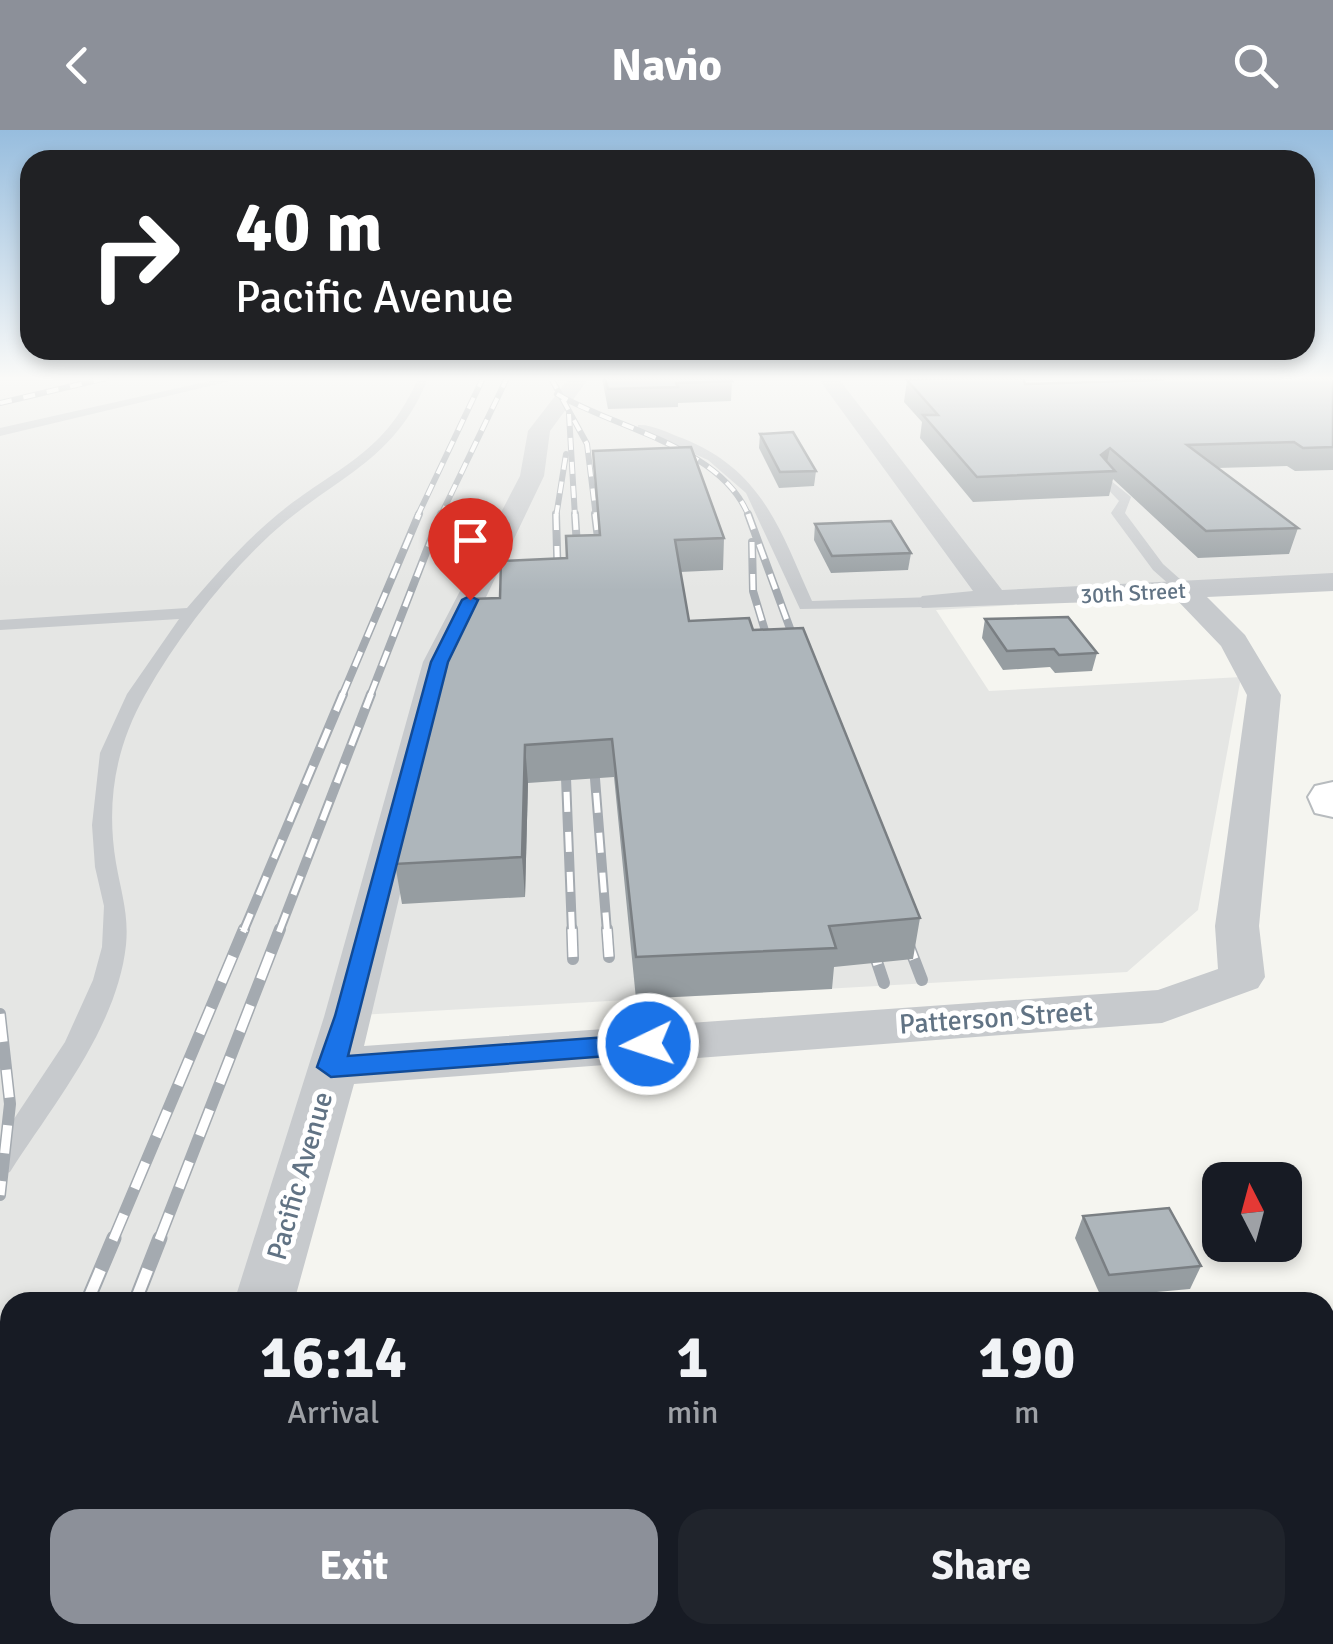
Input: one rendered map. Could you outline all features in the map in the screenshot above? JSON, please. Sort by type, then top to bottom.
[{"type":"street","name":"Pacific Avenue","points":[[267,1292],[353,998],[439,662],[532,476],[536,449]]},
{"type":"street","points":[[881,449],[994,599]]},
{"type":"street","name":"30th Street","points":[[932,602],[1333,582]]},
{"type":"street","name":"Patterson Street","points":[[331,1067],[1162,1006],[1242,977],[1237,926],[1264,695],[1234,642],[1185,591]]},
{"type":"lane","points":[[0,1164],[105,990],[116,912],[105,860],[102,785],[120,723],[191,613],[264,532],[308,494],[381,449]]},
{"type":"lane","points":[[697,449],[713,455],[746,479],[806,606],[932,602]]},
{"type":"lane","points":[[1105,480],[1126,500],[1118,513],[1158,567],[1185,591]]},
{"type":"lane","points":[[0,625],[191,613]]},
{"type":"shaded area","points":[[0,449],[1333,449],[1333,575],[1006,593],[1015,605],[936,610],[989,691],[1241,677],[1198,910],[1127,972],[341,1016],[255,1292],[0,1292]]},
{"type":"building","points":[[692,449],[724,538],[675,540],[689,621],[749,618],[753,630],[803,628],[920,918],[829,926],[836,948],[636,957],[612,739],[525,745],[522,857],[395,864],[454,629],[469,599],[500,598],[501,561],[567,558],[566,536],[600,535],[593,451]]},
{"type":"building","points":[[768,449],[803,449],[816,471],[780,472]]},
{"type":"building","points":[[952,449],[1109,449],[1101,455],[1115,471],[977,477]]},
{"type":"building","points":[[1111,449],[1192,449],[1298,528],[1206,531]]},
{"type":"building","points":[[891,521],[911,553],[832,556],[815,524]]},
{"type":"building","points":[[1068,617],[1097,653],[1059,655],[1054,649],[1007,651],[985,619]]},
{"type":"building","points":[[1169,1208],[1201,1266],[1109,1275],[1083,1216]]},
{"type":"railway","points":[[417,517],[449,449]]},
{"type":"railway","points":[[440,517],[473,449]]},
{"type":"railway","points":[[571,449],[575,517]]},
{"type":"railway","points":[[588,449],[596,517]]},
{"type":"railway","points":[[677,449],[716,473],[736,493],[749,517]]},
{"type":"railway","points":[[556,517],[566,454]]},
{"type":"railway","points":[[342,696],[419,514]]},
{"type":"railway","points":[[370,696],[441,514]]},
{"type":"railway","points":[[575,514],[578,563]]},
{"type":"railway","points":[[595,514],[601,562]]},
{"type":"railway","points":[[748,514],[799,653]]},
{"type":"railway","points":[[556,517],[558,587]]},
{"type":"railway","points":[[752,542],[753,591],[772,654]]},
{"type":"railway","points":[[243,932],[343,694]]},
{"type":"railway","points":[[279,932],[371,694]]},
{"type":"railway","points":[[565,752],[572,932]]},
{"type":"railway","points":[[593,753],[607,932]]},
{"type":"railway","points":[[113,1240],[244,929]]},
{"type":"railway","points":[[159,1240],[280,929]]},
{"type":"railway","points":[[572,929],[573,959]]},
{"type":"railway","points":[[607,929],[609,957]]},
{"type":"railway","points":[[904,933],[922,980]]},
{"type":"railway","points":[[869,938],[884,983]]},
{"type":"railway","points":[[0,1014],[10,1104],[0,1195]]},
{"type":"railway","points":[[91,1292],[114,1238]]},
{"type":"railway","points":[[139,1292],[160,1238]]},
{"type":"route","points":[[470,600],[439,662],[348,1016],[331,1067],[648,1044]]}]
